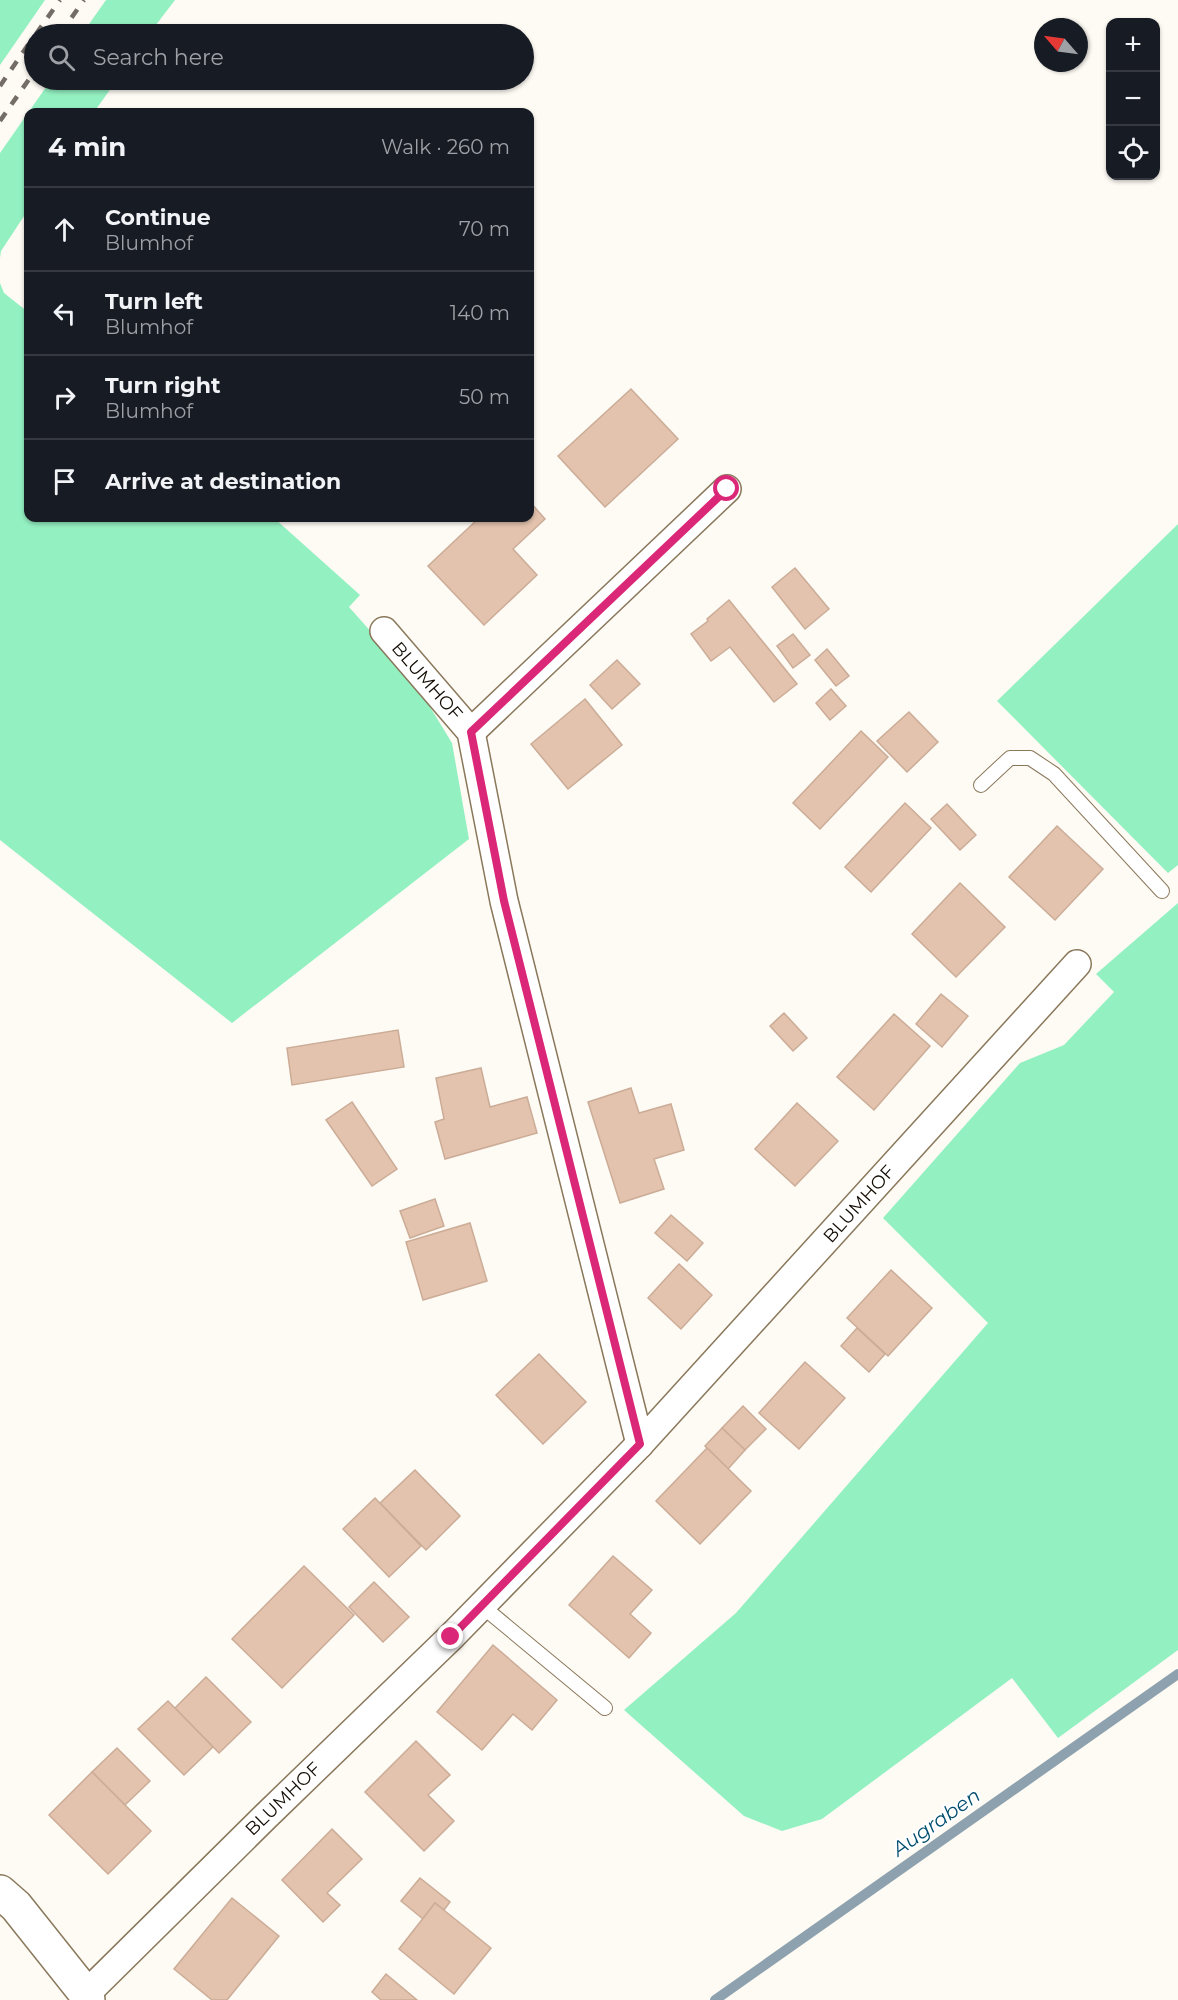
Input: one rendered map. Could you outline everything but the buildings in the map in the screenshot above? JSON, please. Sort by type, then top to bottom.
[{"type":"street","name":"BLUMHOF","points":[[471,732],[727,489]]},
{"type":"street","name":"BLUMHOF","points":[[384,631],[471,732],[504,901],[640,1444]]},
{"type":"street","name":"BLUMHOF","points":[[87,1997],[266,1816],[482,1606],[640,1444],[1077,964]]},
{"type":"street","points":[[0,1892],[16,1906],[87,1997]]},
{"type":"lane","points":[[981,785],[1010,758],[1030,758],[1054,774],[1162,891]]},
{"type":"lane","points":[[482,1606],[605,1708]]},
{"type":"green space","points":[[0,0],[45,0],[28,24],[24,24],[24,30],[0,65]]},
{"type":"green space","points":[[106,0],[175,0],[157,24],[89,24]]},
{"type":"green space","points":[[44,90],[110,90],[97,108],[32,108]]},
{"type":"green space","points":[[24,119],[24,216],[1,251],[0,258],[0,153]]},
{"type":"green space","points":[[0,283],[4,293],[24,309],[24,522],[278,522],[360,595],[349,607],[413,679],[452,743],[469,839],[232,1023],[0,840]]},
{"type":"green space","points":[[1178,524],[1178,865],[1168,873],[997,701]]},
{"type":"green space","points":[[1178,903],[1178,1650],[1058,1738],[1012,1678],[822,1819],[782,1831],[744,1816],[624,1710],[736,1613],[988,1323],[883,1218],[1020,1063],[1064,1045],[1114,992],[1096,974]]},
{"type":"waterway","name":"Augraben","points":[[715,2000],[1178,1674]]},
{"type":"railway","points":[[43,24],[60,0]]},
{"type":"railway","points":[[67,24],[84,0]]},
{"type":"railway","points":[[0,86],[24,51]]},
{"type":"railway","points":[[0,121],[24,86]]},
{"type":"route","points":[[451,1637],[640,1444],[504,901],[471,732],[727,489]]}]
